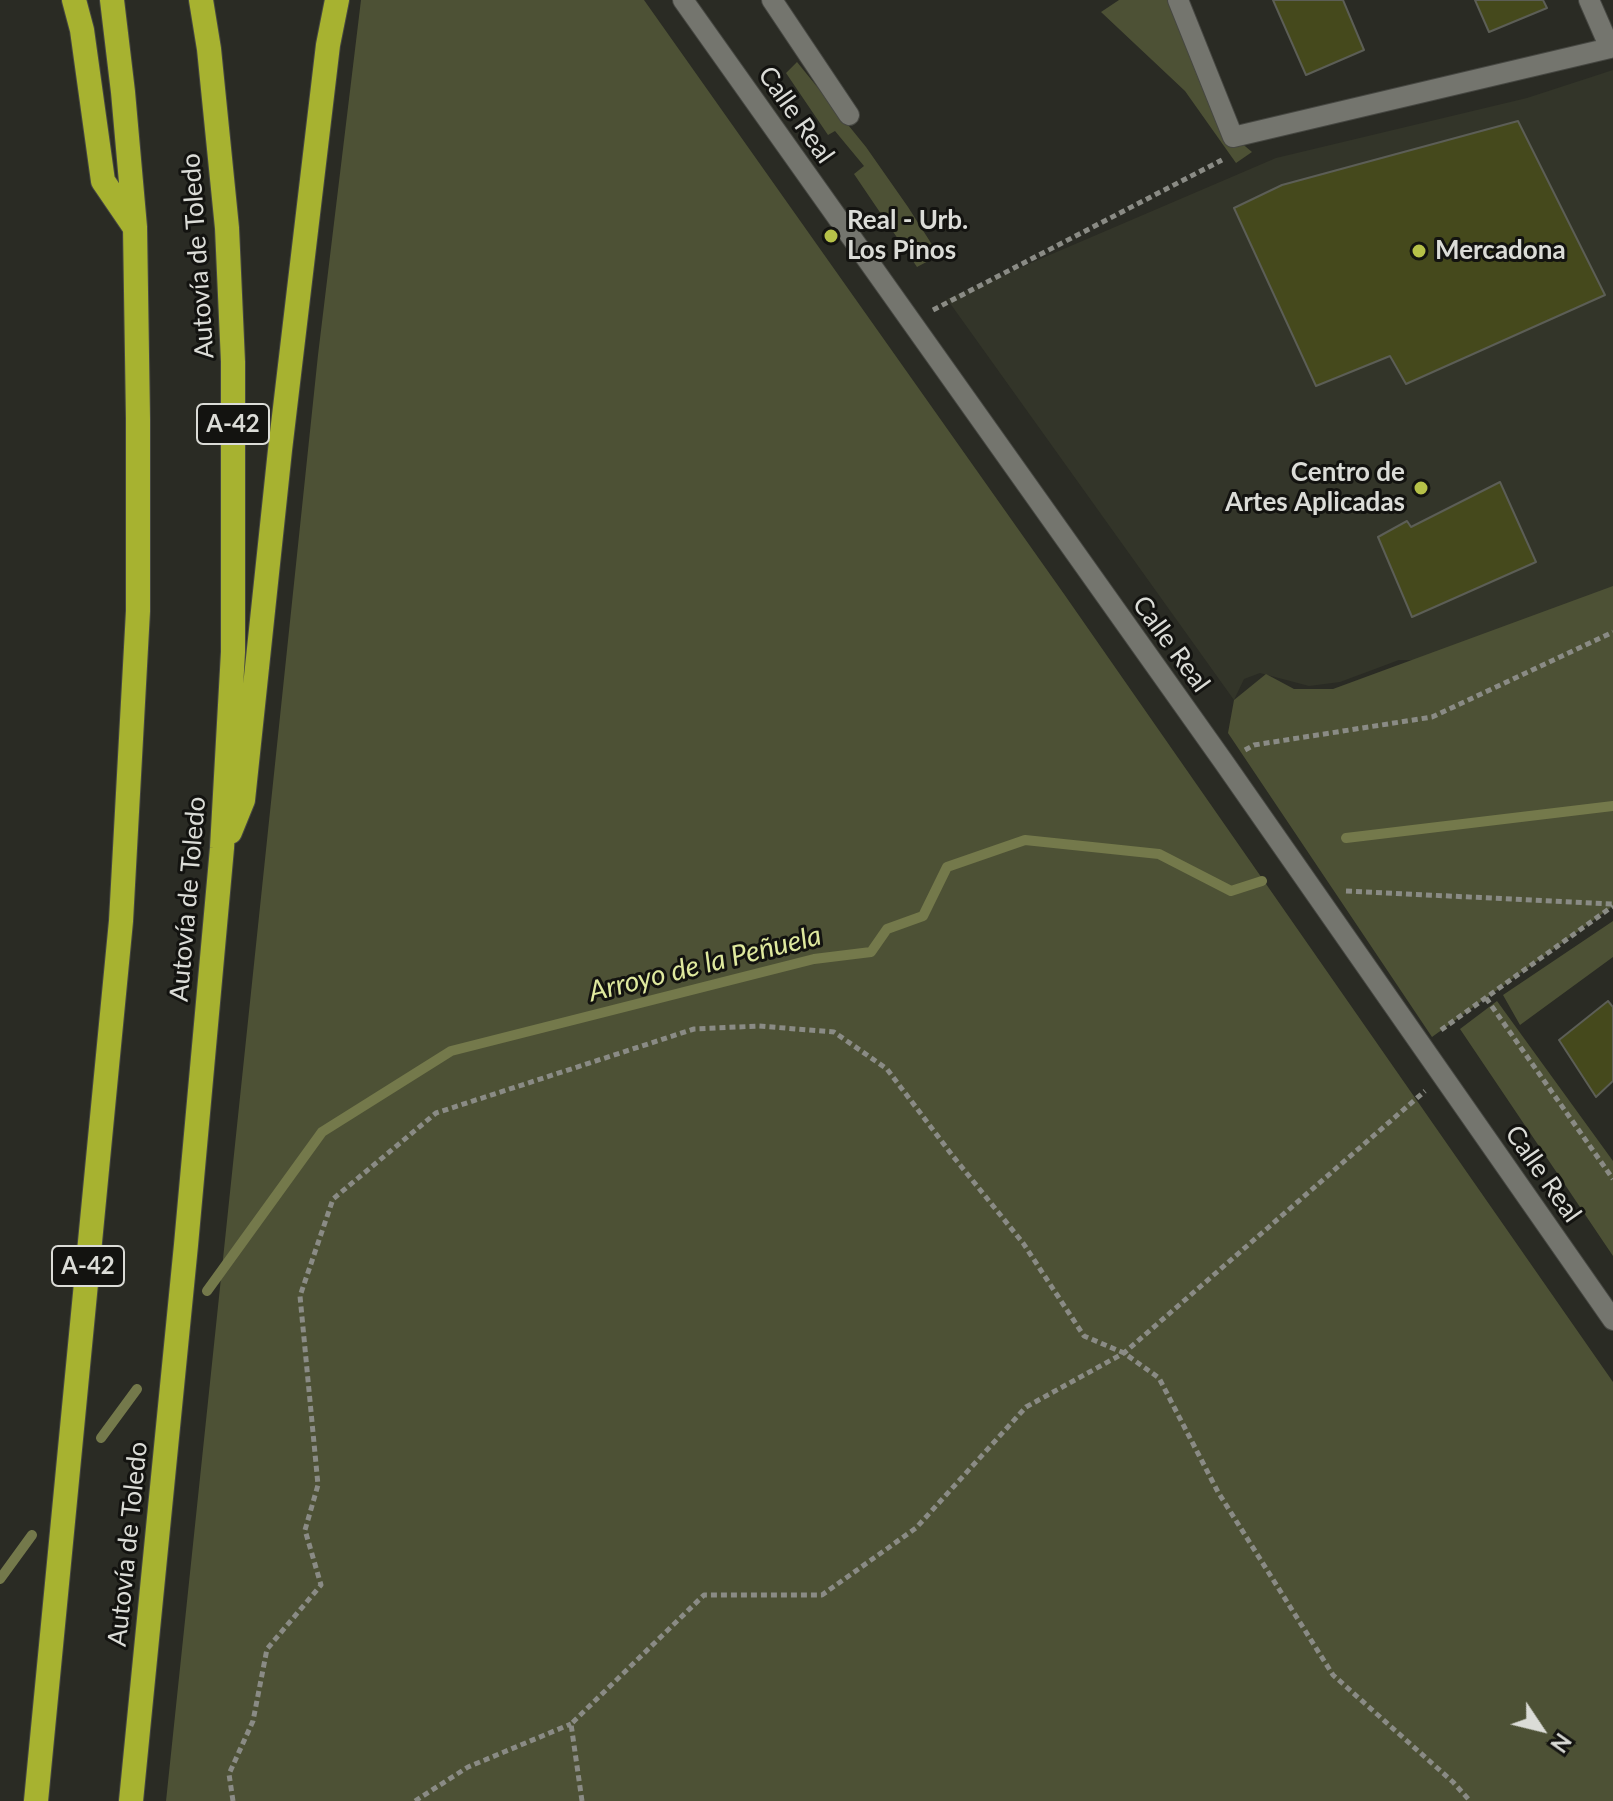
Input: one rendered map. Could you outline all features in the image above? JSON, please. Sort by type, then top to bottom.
[{"type":"highway","points":[[74,0],[82,30],[103,181],[135,227]]},
{"type":"highway","name":"A-42","points":[[36,1801],[123,890],[138,611],[135,227],[112,0]]},
{"type":"highway","name":"Autovía de Toledo","points":[[131,1801],[222,848],[233,652],[233,362],[227,228],[201,0]]},
{"type":"highway","points":[[222,848],[243,800],[287,388],[328,45],[337,0]]},
{"type":"street","name":"Calle Real","points":[[683,0],[1223,761],[1613,1320]]},
{"type":"street","points":[[772,0],[849,115]]},
{"type":"street","points":[[1178,0],[1233,137],[1610,48],[1589,0]]},
{"type":"path","points":[[911,321],[1231,155],[1233,137]]},
{"type":"path","points":[[1223,761],[1254,745],[1432,717],[1613,632]]},
{"type":"path","points":[[1312,889],[1613,905]]},
{"type":"path","points":[[1421,1045],[1613,905]]},
{"type":"path","points":[[1486,998],[1613,1179]]},
{"type":"path","points":[[233,1801],[229,1774],[253,1721],[267,1649],[321,1585],[305,1530],[318,1485],[300,1296],[333,1199],[436,1113],[694,1029],[759,1026],[834,1032],[887,1069],[1023,1243],[1084,1336],[1124,1353],[1159,1378],[1218,1492],[1333,1675],[1453,1782],[1470,1801]]},
{"type":"path","points":[[415,1801],[468,1767],[571,1724],[704,1595],[822,1595],[916,1528],[1026,1407],[1124,1353],[1443,1076]]},
{"type":"path","points":[[571,1724],[582,1801]]},
{"type":"shaded area","points":[[1613,70],[1613,587],[1434,660],[1399,660],[1340,682],[1309,686],[1260,673],[1244,679],[1234,700],[947,299],[1276,158],[1527,98]]},
{"type":"green space","points":[[361,0],[644,0],[1064,594],[1613,1382],[1613,1801],[166,1801],[318,355]]},
{"type":"green space","points":[[1119,0],[1178,0],[1233,136],[1252,152],[1236,163],[1185,91],[1101,12]]},
{"type":"green space","points":[[797,62],[866,147],[908,207],[938,254],[934,258],[917,267],[854,174],[864,166],[835,131],[828,135],[786,73]]},
{"type":"green space","points":[[1613,586],[1613,906],[1432,1037],[1228,733],[1234,700],[1266,674],[1294,689],[1333,689]]},
{"type":"green space","points":[[1613,921],[1613,957],[1520,1025],[1503,995]]},
{"type":"green space","points":[[1497,1001],[1613,1161],[1613,1256],[1460,1029]]},
{"type":"building","points":[[1273,0],[1343,0],[1364,50],[1306,75]]},
{"type":"building","points":[[1475,0],[1543,0],[1547,8],[1489,32]]},
{"type":"building","name":"Mercadona","points":[[1518,121],[1605,295],[1406,384],[1390,356],[1316,386],[1234,208],[1282,185]]},
{"type":"building","name":"Centro de Artes Aplicadas","points":[[1500,482],[1536,562],[1412,617],[1378,537],[1407,521],[1411,527]]},
{"type":"building","points":[[1608,1001],[1613,1007],[1613,1081],[1596,1097],[1559,1040]]},
{"type":"waterway","name":"Arroyo de la Peñuela","points":[[1346,838],[1613,806]]},
{"type":"waterway","name":"Arroyo de la Peñuela","points":[[207,1291],[322,1132],[451,1051],[814,959],[871,952],[887,929],[923,916],[947,867],[1025,840],[1159,854],[1231,891],[1262,881]]},
{"type":"waterway","name":"Arroyo de la Peñuela","points":[[101,1438],[137,1389]]},
{"type":"waterway","name":"Arroyo de la Peñuela","points":[[0,1579],[32,1535]]},
{"type":"place","name":"Real - Urb. Los Pinos","points":[[831,236]]},
{"type":"place","name":"Mercadona","points":[[1419,251]]},
{"type":"place","name":"Centro de Artes Aplicadas","points":[[1421,488]]}]
